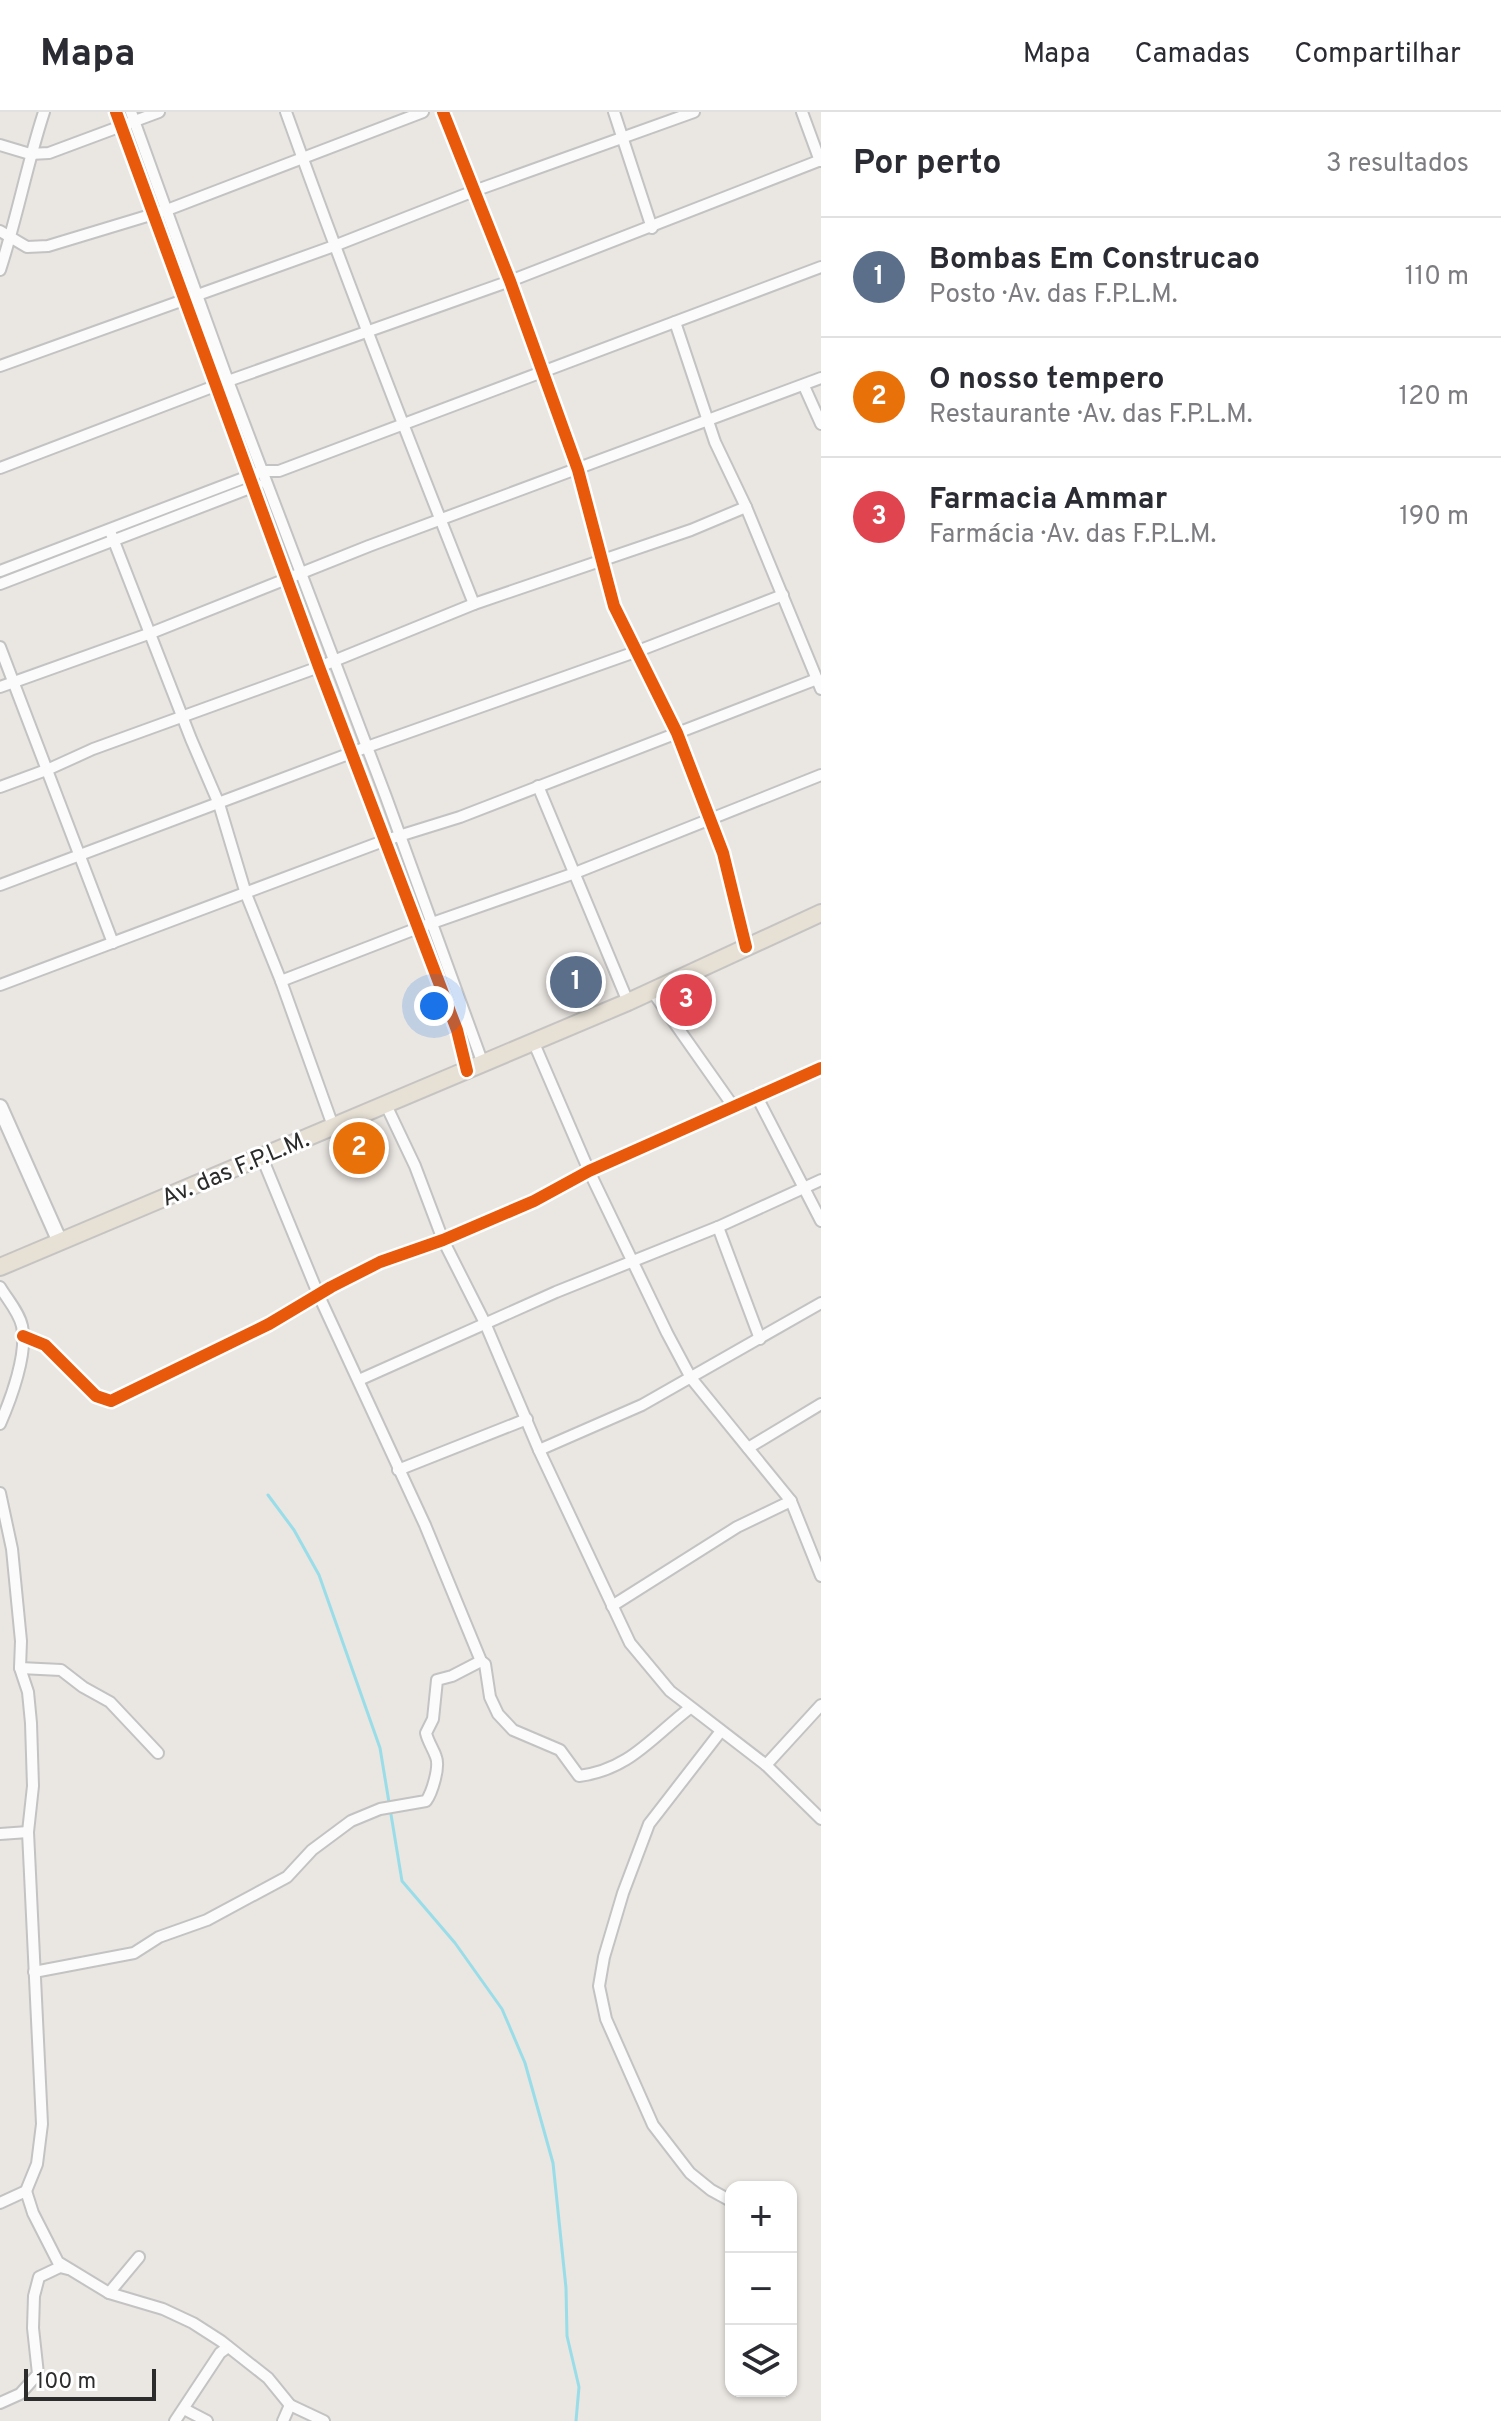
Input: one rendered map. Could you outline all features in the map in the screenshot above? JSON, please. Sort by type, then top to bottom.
[{"type":"main road","name":"Av. das F.P.L.M.","points":[[0,1267],[628,1002],[821,913]]},
{"type":"street","points":[[0,270],[44,112]]},
{"type":"street","points":[[116,112],[319,667],[457,1030],[475,1067]]},
{"type":"street","points":[[0,145],[30,154],[49,153],[122,127],[133,117],[159,112]]},
{"type":"street","points":[[286,112],[334,246],[474,604]]},
{"type":"street","points":[[0,231],[27,247],[48,246],[167,210],[423,112]]},
{"type":"street","points":[[443,112],[510,281],[578,470],[614,606],[677,733],[710,818],[735,894],[746,947]]},
{"type":"street","points":[[614,112],[652,228]]},
{"type":"street","points":[[0,366],[694,112]]},
{"type":"street","points":[[0,468],[228,381],[652,228],[821,161],[802,112]]},
{"type":"street","points":[[133,117],[228,381],[432,923],[475,1067]]},
{"type":"street","points":[[0,584],[112,535],[264,476],[821,267]]},
{"type":"street","points":[[0,985],[386,840],[460,817],[677,733],[819,684],[746,507],[721,456],[675,322]]},
{"type":"street","points":[[0,687],[151,633],[709,418],[821,378]]},
{"type":"street","points":[[804,386],[821,424]]},
{"type":"street","points":[[0,787],[104,745],[319,667],[474,604],[691,530],[746,507]]},
{"type":"street","points":[[0,571],[112,535]]},
{"type":"street","points":[[112,535],[219,804],[246,894],[333,1126]]},
{"type":"street","points":[[0,885],[783,595]]},
{"type":"street","points":[[0,647],[113,943]]},
{"type":"street","points":[[281,981],[418,928],[575,873],[821,775]]},
{"type":"street","points":[[538,786],[628,1002]]},
{"type":"street","points":[[652,991],[733,1106]]},
{"type":"street","points":[[533,1041],[589,1171],[691,1378],[791,1501],[821,1576]]},
{"type":"street","points":[[23,1336],[45,1345],[96,1396],[111,1401],[257,1330],[380,1262],[443,1240],[534,1201],[589,1171],[821,1068]]},
{"type":"street","points":[[756,1095],[821,1221]]},
{"type":"street","points":[[386,1105],[415,1166],[443,1240],[485,1323],[539,1450],[630,1643],[660,1680],[690,1708],[766,1765],[821,1819]]},
{"type":"street","points":[[1,1107],[60,1242]]},
{"type":"street","points":[[261,1155],[319,1296],[425,1525],[481,1661],[485,1664],[490,1697],[498,1714],[513,1730],[560,1750],[579,1776],[612,1769],[633,1756],[690,1708]]},
{"type":"street","points":[[359,1380],[821,1180]]},
{"type":"street","points":[[718,1227],[760,1339]]},
{"type":"street","points":[[0,1287],[21,1323],[23,1336],[12,1396],[0,1424]]},
{"type":"street","points":[[539,1450],[642,1405],[821,1303]]},
{"type":"street","points":[[748,1448],[821,1404]]},
{"type":"street","points":[[398,1470],[527,1419]]},
{"type":"street","points":[[0,1493],[15,1570],[20,1668],[28,1692],[31,1723],[33,1786],[28,1832],[42,2124],[37,2164],[26,2191],[33,2213],[58,2262],[69,2270],[109,2293],[163,2309],[193,2323],[268,2378],[290,2405],[324,2421]]},
{"type":"street","points":[[612,1606],[737,1527],[791,1501]]},
{"type":"street","points":[[34,1972],[134,1953],[159,1937],[207,1920],[287,1877],[312,1850],[351,1821],[380,1809],[426,1801],[437,1765],[426,1733],[433,1719],[437,1680],[481,1661]]},
{"type":"street","points":[[20,1668],[61,1670],[110,1702],[158,1753]]},
{"type":"street","points":[[766,1765],[821,1705]]},
{"type":"street","points":[[721,1731],[649,1824],[623,1893],[604,1957],[599,1986],[606,2019],[653,2125],[690,2173],[725,2198]]},
{"type":"street","points":[[0,1834],[28,1832]]},
{"type":"street","points":[[0,2203],[26,2191]]},
{"type":"street","points":[[109,2293],[139,2257]]},
{"type":"street","points":[[0,2403],[20,2394],[38,2374],[33,2328],[34,2296],[39,2277],[60,2267],[69,2270]]},
{"type":"street","points":[[175,2421],[220,2353],[228,2347]]},
{"type":"street","points":[[283,2421],[290,2405]]},
{"type":"street","points":[[184,2409],[207,2421]]},
{"type":"waterway","points":[[268,1495],[294,1530],[319,1575],[380,1748],[402,1881],[455,1943],[502,2009],[525,2063],[553,2163],[566,2288],[567,2336],[579,2387],[576,2421]]},
{"type":"cycle path","points":[[116,112],[319,667],[457,1030],[467,1071]]},
{"type":"cycle path","points":[[443,112],[510,281],[578,470],[614,606],[677,733],[723,853],[746,947]]},
{"type":"cycle path","points":[[23,1336],[45,1345],[96,1396],[111,1401],[269,1324],[380,1262],[443,1240],[534,1201],[589,1171],[821,1068]]},
{"type":"place","name":"Bombas Em Construcao","points":[[576,982]]},
{"type":"place","name":"Farmacia Ammar","points":[[686,1000]]},
{"type":"place","name":"O nosso tempero","points":[[359,1148]]}]
